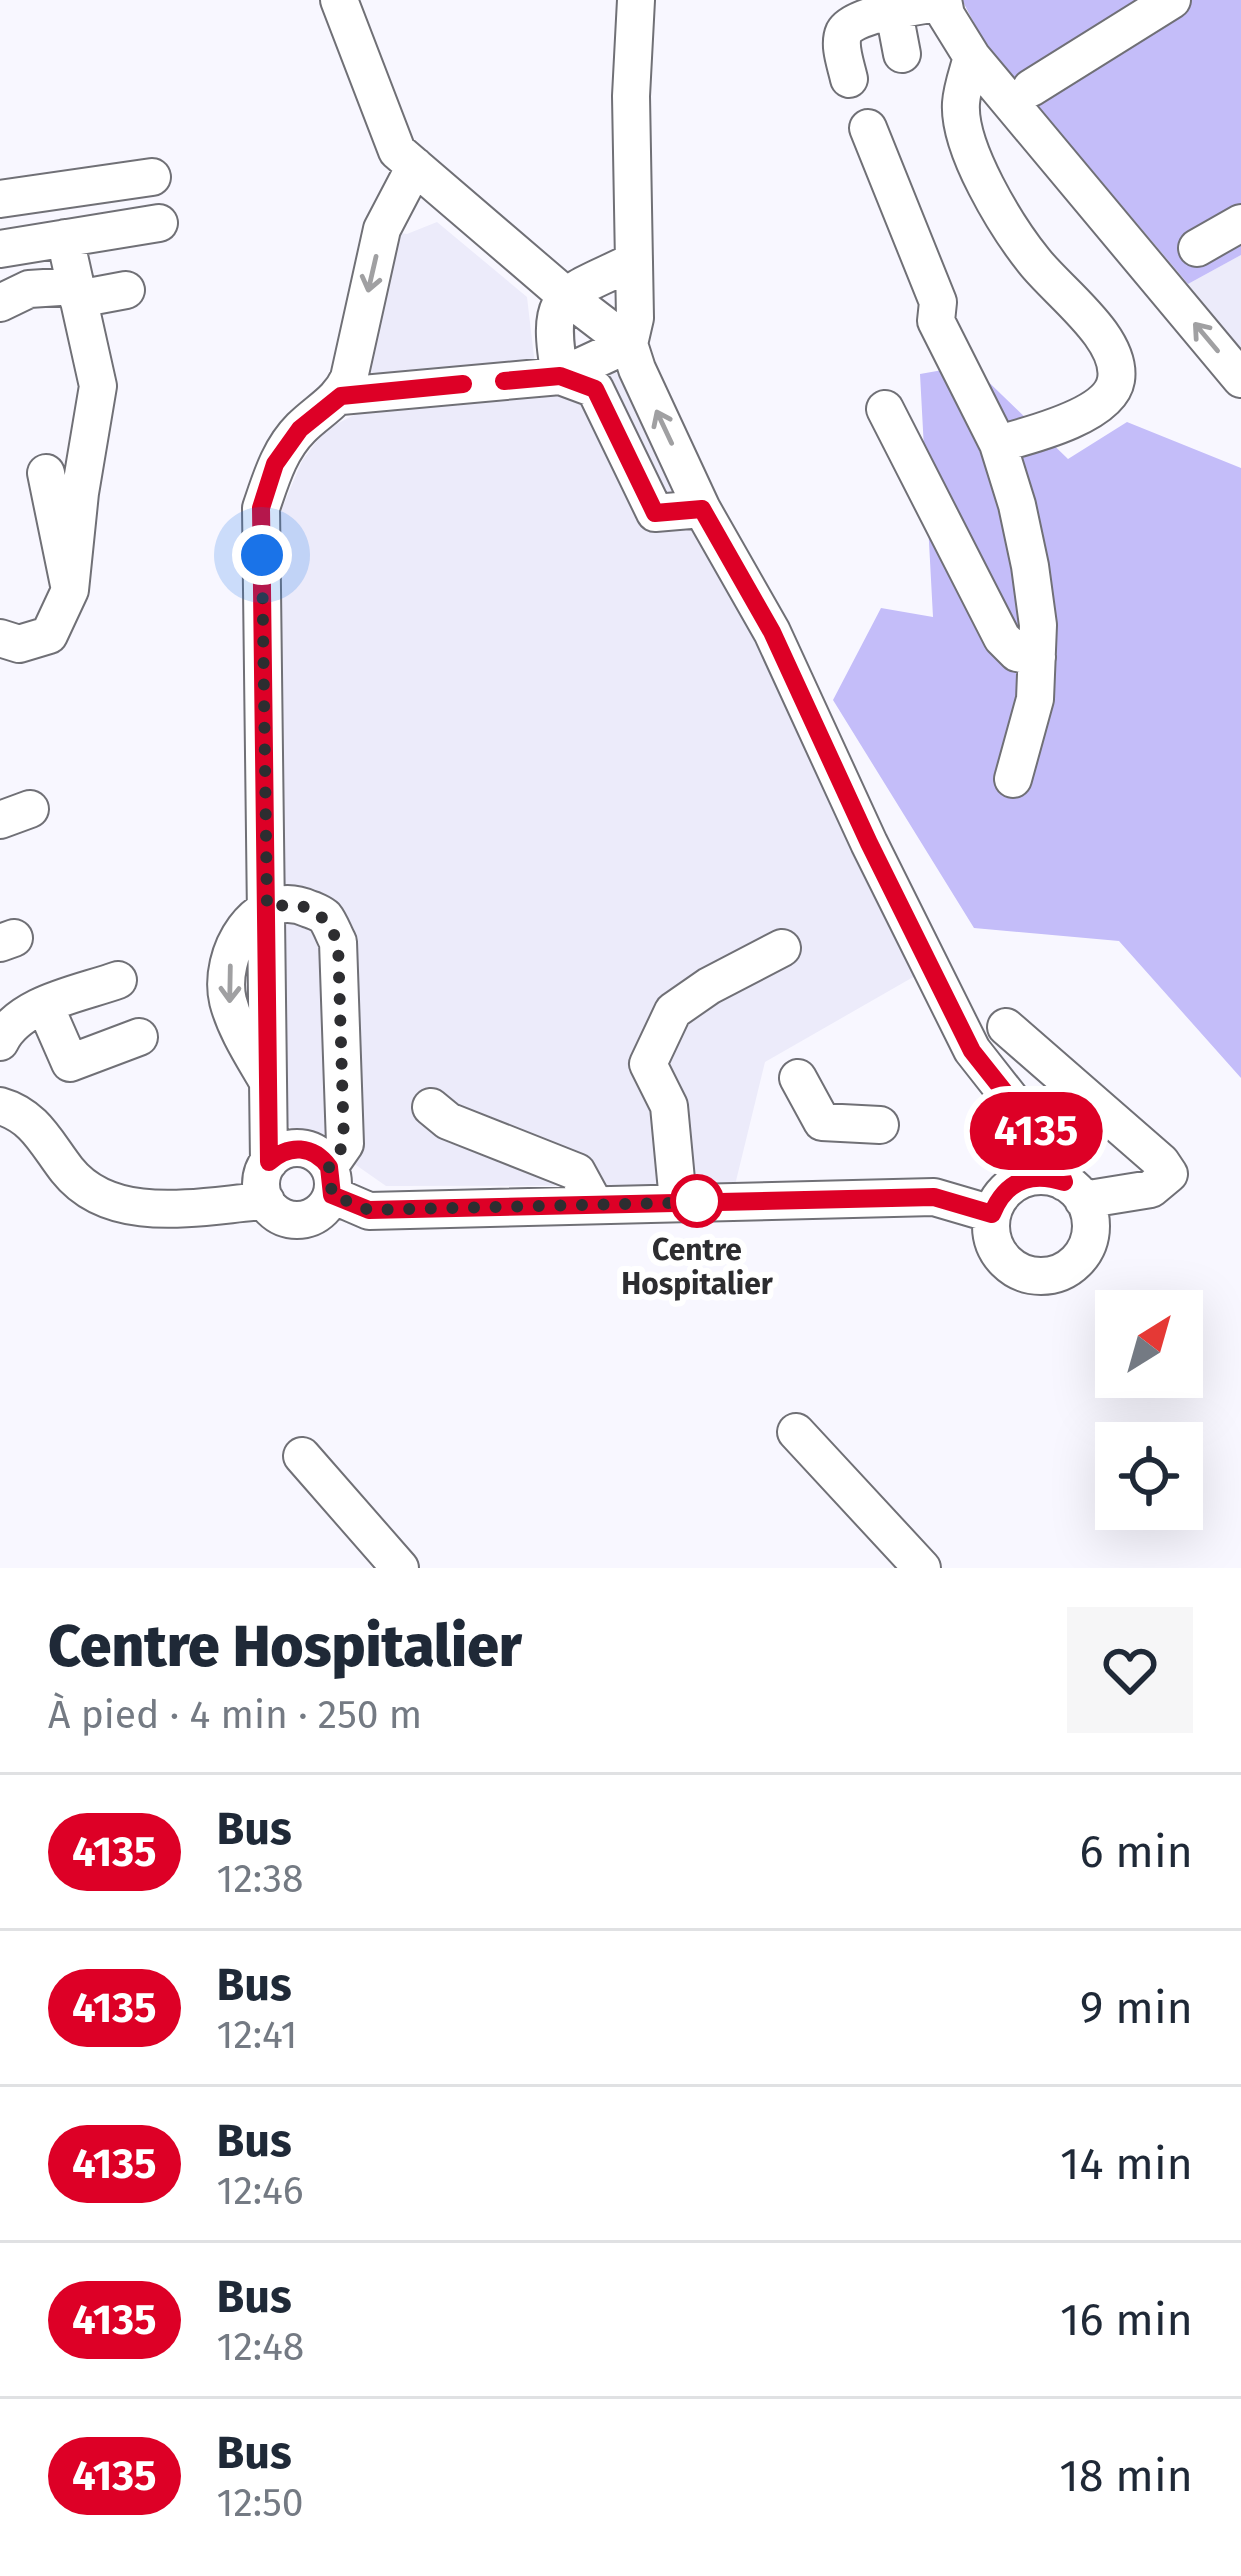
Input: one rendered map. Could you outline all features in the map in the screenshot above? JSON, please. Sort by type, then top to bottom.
[{"type":"street","points":[[339,0],[397,151],[629,344],[702,509],[772,632],[972,1051],[1053,1153],[1074,1191],[1089,1213],[1089,1241],[1075,1262],[1053,1275],[1026,1274],[1001,1257],[991,1229],[998,1201],[1020,1180],[1035,1176],[1074,1191],[1151,1189],[1168,1174],[1161,1162],[1006,1027]]},
{"type":"street","points":[[629,344],[635,318],[631,96],[636,0]]},
{"type":"street","points":[[1031,88],[1172,0]]},
{"type":"street","points":[[849,79],[843,33],[855,20],[943,1],[946,15],[972,57],[1241,379]]},
{"type":"street","points":[[894,12],[902,54]]},
{"type":"street","points":[[972,57],[962,118],[986,184],[1032,260],[1102,334],[1115,362],[1111,393],[1058,429],[998,443]]},
{"type":"street","points":[[868,128],[938,302],[936,321],[998,443],[1018,505],[1038,625],[1036,699],[1013,779]]},
{"type":"street","points":[[267,907],[261,508],[275,464],[300,429],[341,396],[382,229],[415,166]]},
{"type":"street","points":[[0,199],[152,177]]},
{"type":"street","points":[[0,249],[158,223]]},
{"type":"street","points":[[1197,248],[1241,223]]},
{"type":"street","points":[[0,638],[19,644],[49,635],[70,590],[98,386],[65,238]]},
{"type":"street","points":[[560,376],[552,330],[554,311],[565,295],[632,262]]},
{"type":"street","points":[[0,303],[29,289],[126,290]]},
{"type":"street","points":[[341,396],[560,376],[629,344]]},
{"type":"street","points":[[560,376],[595,389],[655,513],[702,509]]},
{"type":"street","points":[[884,409],[1002,638],[1016,653],[1037,657]]},
{"type":"street","points":[[46,473],[70,590]]},
{"type":"street","points":[[297,903],[324,916],[338,942],[344,1144],[322,1211],[304,1220],[282,1217],[266,1202],[261,1181],[269,1162],[268,1082],[227,997],[231,957],[244,927],[267,907],[297,903]]},
{"type":"street","points":[[677,1201],[669,1106],[648,1064],[673,1011],[709,986],[782,948]]},
{"type":"street","points":[[0,1042],[8,1026],[24,1014],[118,980]]},
{"type":"street","points":[[45,1006],[70,1064],[139,1037]]},
{"type":"street","points":[[797,1078],[822,1122],[880,1125]]},
{"type":"street","points":[[0,1106],[34,1124],[70,1174],[97,1194],[129,1207],[266,1202]]},
{"type":"street","points":[[431,1107],[448,1121],[577,1172],[595,1204]]},
{"type":"street","points":[[269,1162],[278,1154],[301,1148],[322,1158],[331,1181],[369,1210],[934,1197],[992,1214]]},
{"type":"street","points":[[796,1432],[922,1568]]},
{"type":"street","points":[[302,1456],[400,1568]]},
{"type":"shaded area","points":[[962,0],[1241,0],[1241,255],[1188,284],[984,42]]},
{"type":"shaded area","points":[[437,222],[527,297],[538,391],[612,371],[622,374],[751,630],[915,976],[765,1062],[735,1185],[386,1186],[323,1142],[281,1123],[275,581],[280,513],[302,461],[325,430],[356,414],[392,232],[407,234]]},
{"type":"shaded area","points":[[1241,255],[1241,351],[1188,284]]},
{"type":"shaded area","points":[[971,365],[1068,459],[1127,422],[1241,468],[1241,1078],[1119,941],[974,928],[833,700],[881,608],[933,617],[920,374]]},
{"type":"bus line","name":"4135","points":[[463,384],[341,396],[300,429],[275,464],[261,508],[269,1162],[289,1149],[312,1151],[329,1167],[332,1195],[369,1210],[934,1197],[992,1214],[1007,1189],[1020,1180],[1035,1176],[1064,1182],[1053,1153],[972,1051],[772,632],[702,509],[655,513],[595,389],[560,376],[504,381]]},
{"type":"place","name":"Centre Hospitalier","points":[[697,1201]]},
{"type":"route","points":[[262,555],[267,907],[297,903],[324,916],[338,942],[344,1144],[329,1167],[332,1195],[369,1210],[710,1202],[697,1201]]}]
